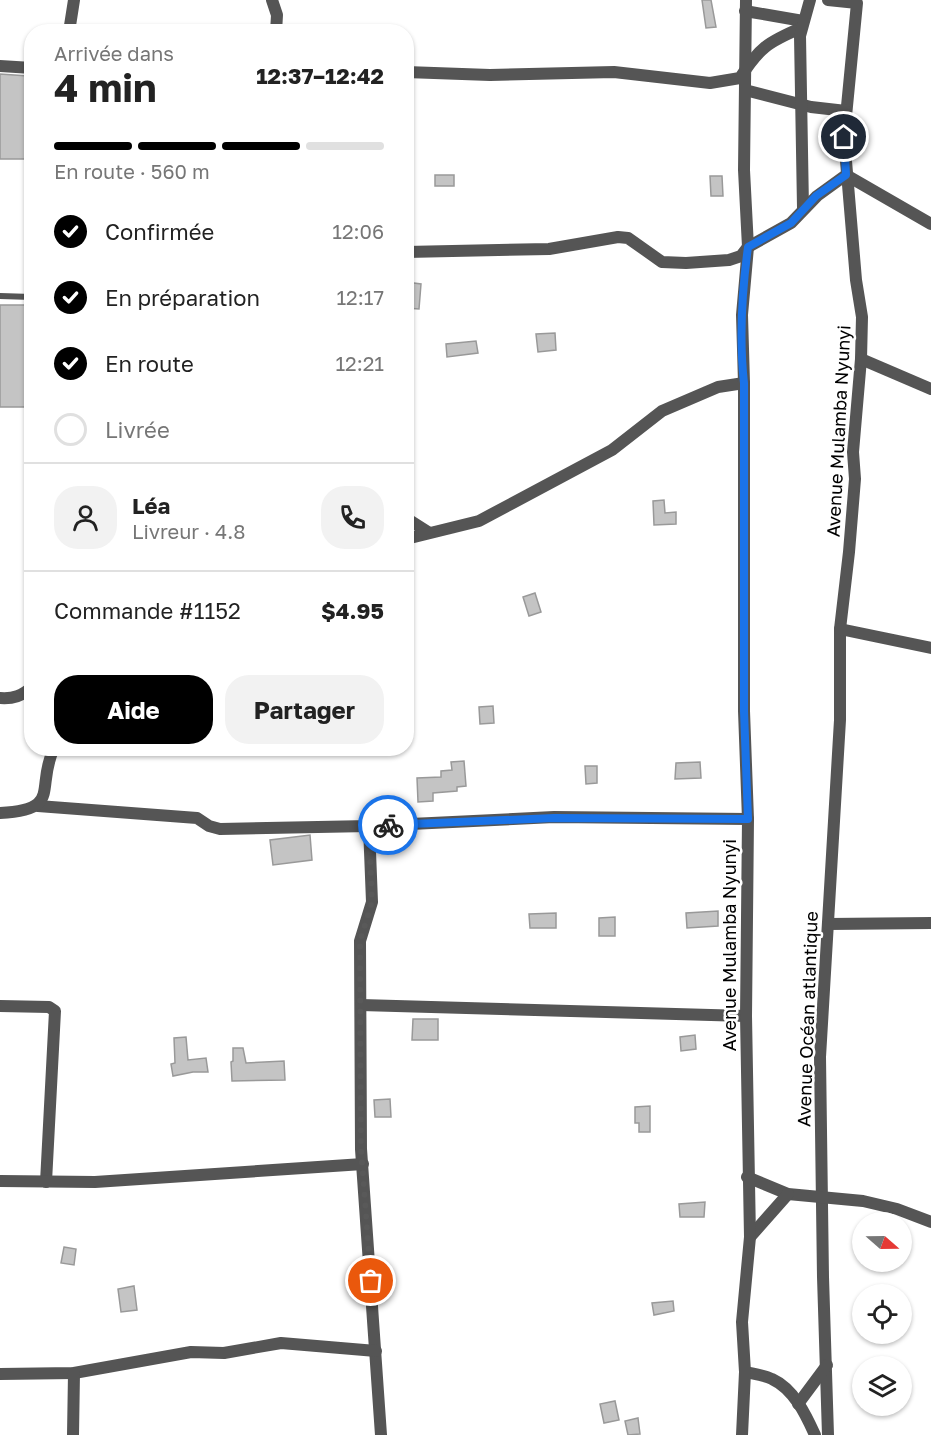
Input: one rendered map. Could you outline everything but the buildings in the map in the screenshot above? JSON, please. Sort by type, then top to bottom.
[{"type":"street","points":[[70,24],[74,0]]},
{"type":"street","points":[[272,0],[277,15],[276,24]]},
{"type":"street","points":[[803,208],[802,24],[810,0]]},
{"type":"street","name":"Avenue Mulamba Nyunyi","points":[[828,0],[857,3],[844,137],[862,317],[853,452],[853,508],[843,604]]},
{"type":"street","points":[[746,6],[802,24]]},
{"type":"street","name":"Avenue Mulamba Nyunyi","points":[[742,1435],[745,1372],[742,1322],[750,1237],[747,1177],[748,819],[744,711],[742,315],[748,247],[745,202],[746,6]]},
{"type":"street","points":[[414,72],[490,75],[614,72],[710,83],[740,78],[761,49],[802,24]]},
{"type":"street","points":[[0,66],[24,68]]},
{"type":"street","points":[[745,90],[802,105],[846,111]]},
{"type":"street","points":[[414,252],[538,250],[618,237],[628,238],[662,262],[729,260],[741,256],[748,247],[791,223],[803,208],[846,175],[931,224]]},
{"type":"street","points":[[861,359],[931,389]]},
{"type":"street","points":[[414,536],[478,521],[612,450],[662,411],[718,387],[744,383]]},
{"type":"street","points":[[414,523],[428,532]]},
{"type":"street","name":"Avenue Océan atlantique","points":[[828,1435],[821,1196],[820,1057],[840,720],[840,629],[843,604]]},
{"type":"street","points":[[840,629],[931,648]]},
{"type":"street","points":[[0,698],[11,699],[24,694]]},
{"type":"street","points":[[38,806],[44,798],[50,756]]},
{"type":"street","points":[[0,813],[14,813],[38,806],[197,818],[209,826],[220,829],[369,826],[554,818],[748,819]]},
{"type":"street","points":[[369,826],[372,902],[360,941],[363,1164],[381,1435]]},
{"type":"street","points":[[828,924],[931,923]]},
{"type":"street","points":[[361,1005],[746,1016]]},
{"type":"street","points":[[0,1006],[49,1007],[56,1011],[46,1182]]},
{"type":"street","points":[[0,1181],[95,1182],[363,1164]]},
{"type":"street","points":[[747,1177],[788,1194],[863,1201],[897,1209],[931,1222]]},
{"type":"street","points":[[750,1237],[788,1194]]},
{"type":"street","points":[[0,1374],[74,1374],[191,1352],[224,1353],[281,1343],[376,1351]]},
{"type":"street","points":[[798,1404],[827,1365]]},
{"type":"street","points":[[745,1372],[774,1379],[798,1404],[814,1435]]},
{"type":"street","points":[[73,1435],[74,1374]]},
{"type":"lane","points":[[0,296],[24,297]]},
{"type":"way so far","points":[[371,1281],[361,1149],[360,941],[372,902],[369,826],[388,825]]},
{"type":"route","points":[[388,825],[554,818],[748,819],[744,711],[744,383],[742,363],[742,315],[748,247],[791,223],[816,196],[846,175],[844,137]]}]
